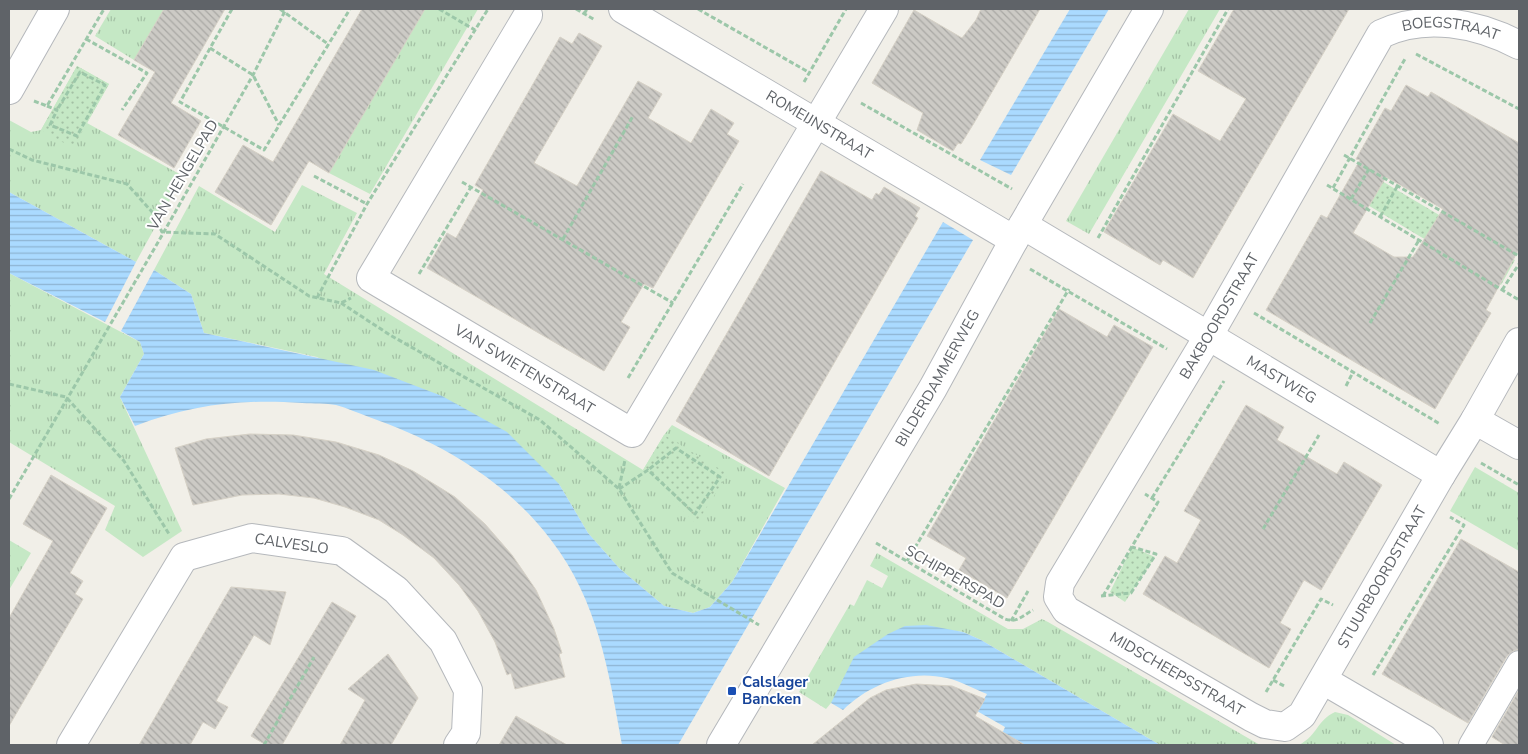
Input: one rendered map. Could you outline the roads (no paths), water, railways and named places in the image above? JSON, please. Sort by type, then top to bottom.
[{"type":"street","points":[[20,95],[54,9]]},
{"type":"street","name":"VAN SWIETENSTRAAT","points":[[525,11],[437,167],[371,278],[632,433],[884,9]]},
{"type":"street","name":"BILDERDAMMERWEG","points":[[721,745],[933,388],[1020,231],[1149,9]]},
{"type":"street","name":"ROMEIJNSTRAAT","points":[[612,16],[788,106],[816,123],[1020,231]]},
{"type":"street","name":"BOEGSTRAAT","points":[[1381,34],[1398,26],[1447,22],[1496,33],[1519,45]]},
{"type":"street","name":"BAKBOORDSTRAAT","points":[[1058,597],[1060,583],[1209,335],[1381,34]]},
{"type":"street","name":"MASTWEG","points":[[1020,231],[1209,335],[1441,475]]},
{"type":"street","points":[[1441,475],[1466,436],[1519,342]]},
{"type":"street","points":[[1466,436],[1519,445]]},
{"type":"street","name":"STUURBOORDSTRAAT","points":[[1302,715],[1441,475]]},
{"type":"street","name":"CALVESLO","points":[[71,745],[184,558],[252,538],[342,550],[396,590],[443,641],[468,690],[466,733],[458,745]]},
{"type":"street","name":"MIDSCHEEPSSTRAAT","points":[[1058,597],[1066,610],[1265,724],[1285,727],[1302,715]]},
{"type":"street","points":[[1471,745],[1519,663]]},
{"type":"street","points":[[1324,680],[1424,739],[1429,745]]},
{"type":"water","points":[[1070,9],[1109,9],[1011,175],[980,160]]},
{"type":"water","points":[[9,192],[136,262],[105,322],[9,273]]},
{"type":"water","points":[[943,222],[973,240],[678,745],[622,745],[612,691],[599,638],[591,612],[567,563],[533,518],[492,481],[469,465],[420,438],[336,405],[259,402],[218,405],[177,413],[135,426],[120,397],[144,354],[140,342],[121,331],[154,270],[191,294],[204,333],[374,370],[442,396],[507,432],[559,484],[588,533],[619,568],[664,606],[693,613],[710,607],[732,582]]},
{"type":"water","points":[[926,625],[963,632],[981,640],[1160,745],[1021,745],[1002,734],[1005,727],[977,711],[987,694],[952,679],[933,676],[904,677],[877,686],[853,701],[843,710],[831,703],[854,657],[888,634],[905,626]]},
{"type":"place","name":"Calslager Bancken","points":[[732,691]]}]
